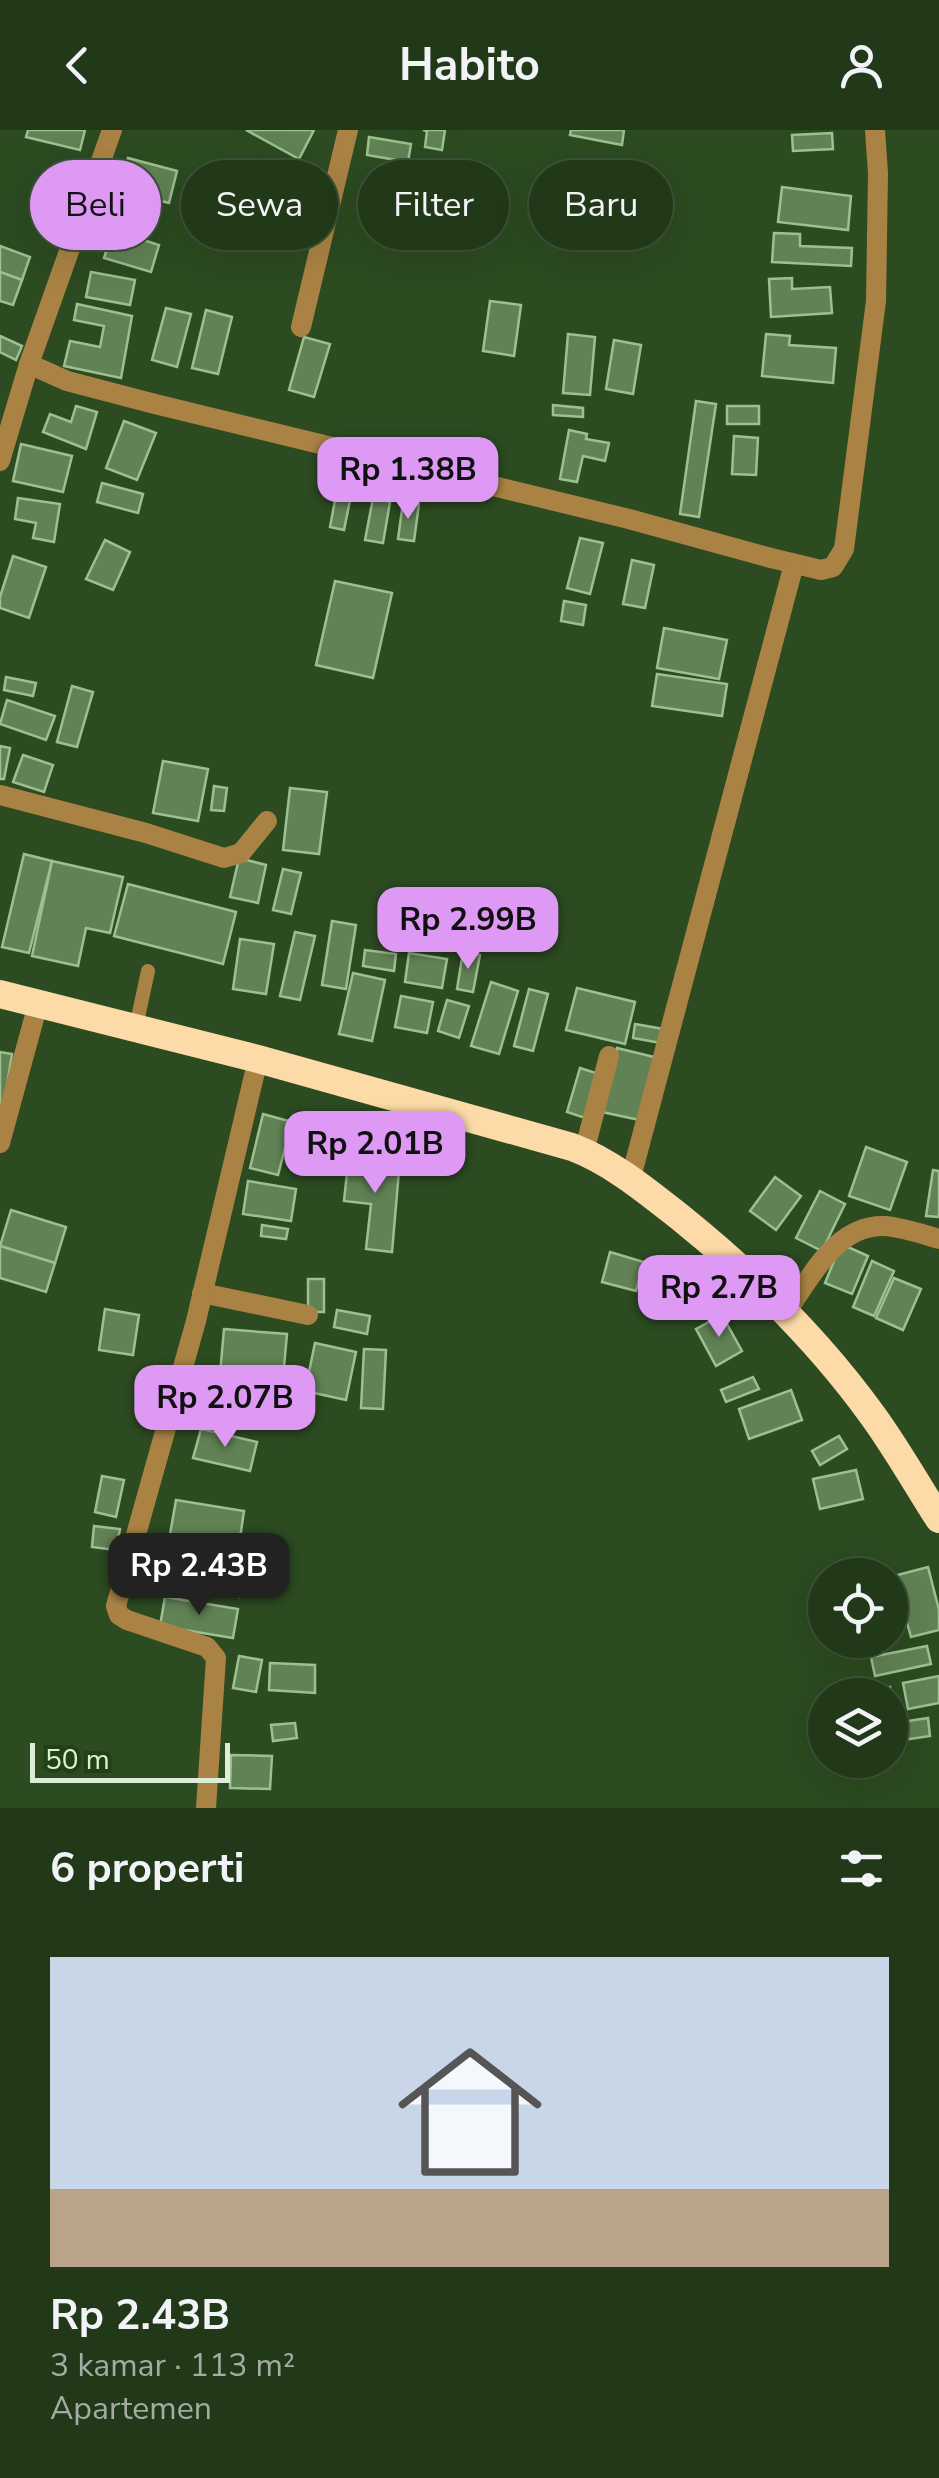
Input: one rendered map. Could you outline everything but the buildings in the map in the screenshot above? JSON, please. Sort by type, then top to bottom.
[{"type":"highway","points":[[0,994],[258,1058],[584,1152],[630,1180],[748,1273],[786,1312],[873,1416],[939,1519]]},
{"type":"street","points":[[0,461],[29,364],[112,130]]},
{"type":"street","points":[[301,327],[348,130]]},
{"type":"street","points":[[29,364],[67,381],[102,390],[630,519],[794,564],[820,570],[833,567],[844,549],[876,302],[875,130]]},
{"type":"street","points":[[630,1180],[794,564]]},
{"type":"street","points":[[0,796],[146,833],[224,858],[241,852],[267,821]]},
{"type":"street","points":[[0,1143],[38,1004]]},
{"type":"street","points":[[584,1152],[609,1056]]},
{"type":"street","points":[[206,1808],[216,1658],[207,1646],[119,1616],[116,1606],[202,1293],[258,1058]]},
{"type":"street","points":[[786,1312],[837,1244],[850,1233],[887,1226],[939,1238]]},
{"type":"street","points":[[202,1293],[308,1314]]},
{"type":"lane","points":[[136,1027],[148,971]]}]
